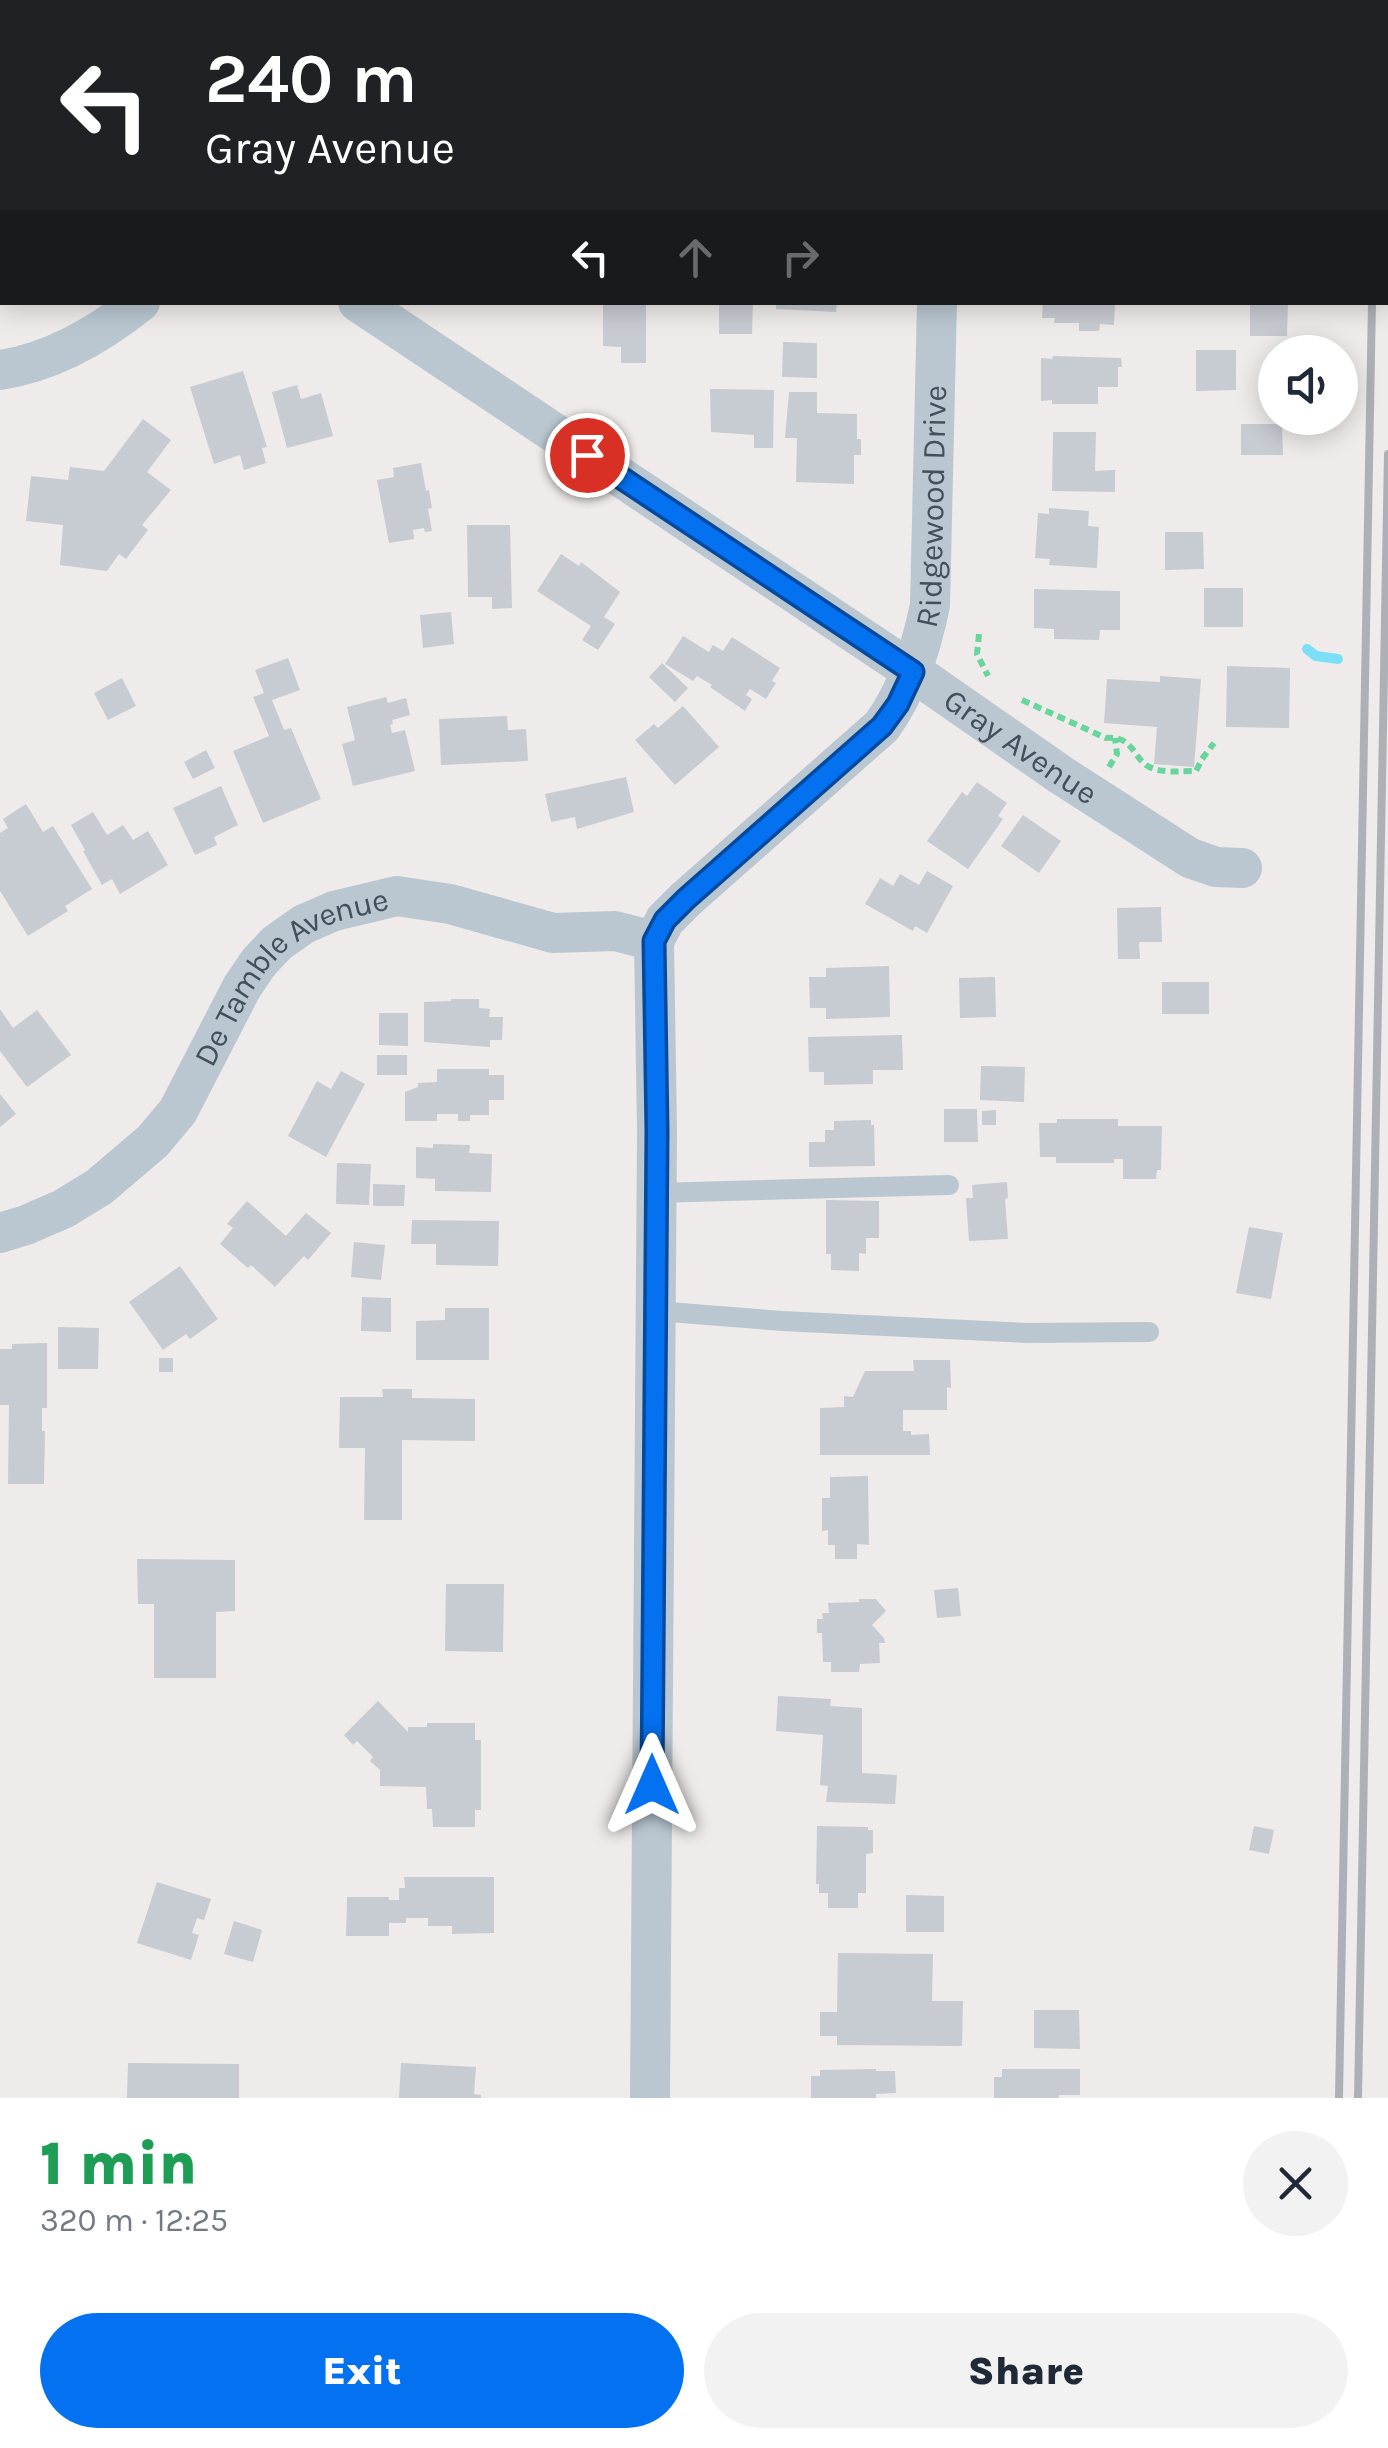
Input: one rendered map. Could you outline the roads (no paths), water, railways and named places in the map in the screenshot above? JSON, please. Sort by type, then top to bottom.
[{"type":"street","points":[[0,370],[67,351],[136,305]]},
{"type":"street","name":"Gray Avenue","points":[[362,305],[913,672],[1060,775],[1190,858],[1216,867],[1242,868]]},
{"type":"street","name":"Ridgewood Drive","points":[[654,941],[665,920],[686,899],[882,726],[913,672],[930,605],[937,305]]},
{"type":"street","name":"De Tamble Avenue","points":[[0,1233],[63,1209],[100,1187],[154,1140],[178,1111],[259,962],[304,924],[397,896],[450,904],[553,933],[614,931],[654,941]]},
{"type":"street","points":[[650,2098],[657,1131],[654,941]]},
{"type":"lane","points":[[656,1193],[948,1185]]},
{"type":"lane","points":[[656,1311],[1008,1332],[1149,1332]]},
{"type":"waterway","points":[[1307,649],[1316,656],[1338,659]]},
{"type":"railway","points":[[1339,2098],[1372,305]]},
{"type":"railway","points":[[1358,2098],[1388,454]]}]
